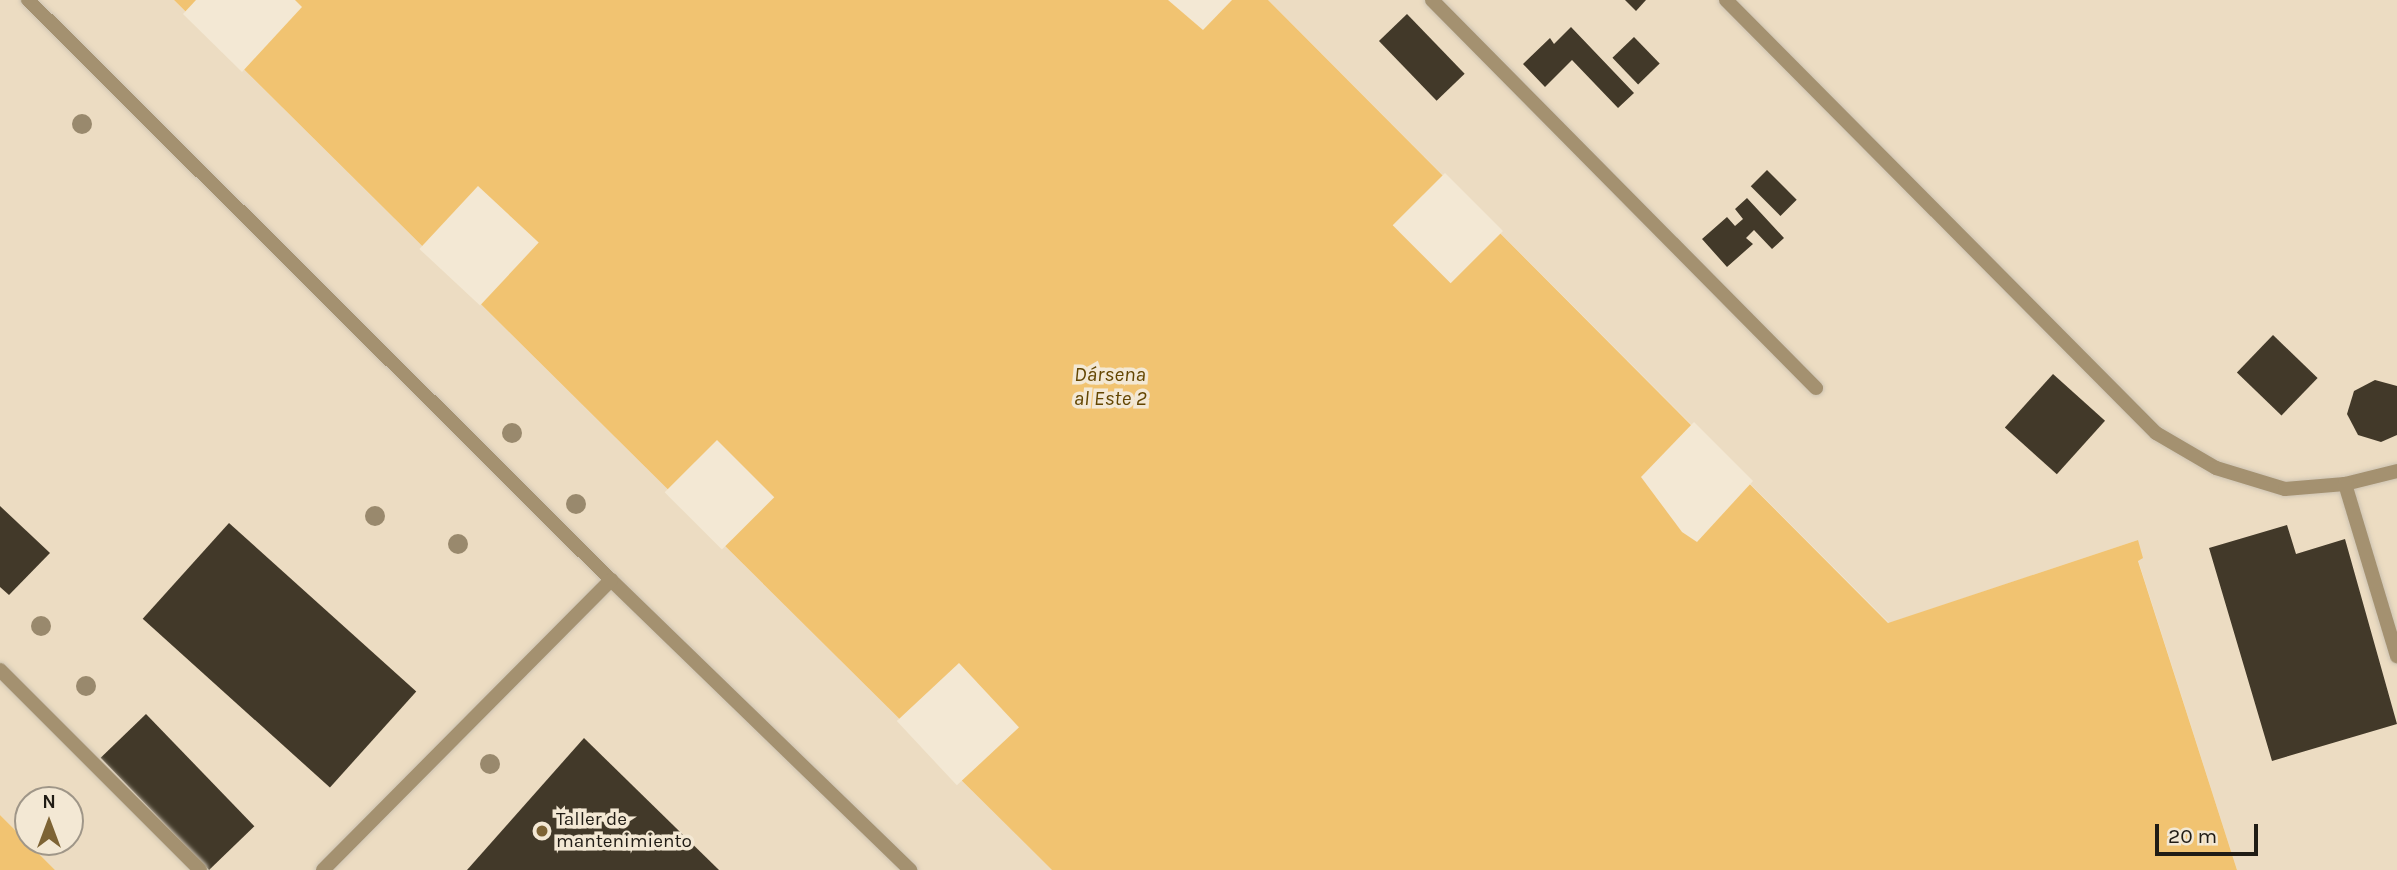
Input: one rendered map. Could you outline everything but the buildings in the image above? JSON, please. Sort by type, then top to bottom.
[{"type":"lane","points":[[28,0],[611,580],[909,870]]},
{"type":"lane","points":[[1432,0],[1816,388]]},
{"type":"lane","points":[[1726,0],[2156,433],[2216,468],[2285,489],[2345,484],[2397,471]]},
{"type":"lane","points":[[2345,484],[2397,656]]},
{"type":"lane","points":[[323,870],[611,580]]},
{"type":"lane","points":[[0,670],[200,870]]},
{"type":"shaded area","points":[[0,0],[174,0],[1052,870],[55,870],[41,856],[84,856],[84,786],[14,786],[14,829],[0,815]]},
{"type":"shaded area","points":[[1268,0],[2397,0],[2397,870],[2237,870],[2138,560],[2138,540],[1889,623]]},
{"type":"water","name":"Dársena al Este 2","points":[[174,0],[1268,0],[1888,623],[2138,540],[2143,558],[2138,561],[2237,870],[1052,870]]},
{"type":"water","points":[[0,815],[14,829],[14,856],[41,856],[55,870],[0,870]]},
{"type":"pier","points":[[196,0],[295,0],[302,7],[242,72],[183,14]]},
{"type":"pier","points":[[1168,0],[1232,0],[1203,30]]},
{"type":"pier","points":[[1445,173],[1503,231],[1451,283],[1393,225]]},
{"type":"pier","points":[[478,186],[539,243],[480,306],[419,249]]},
{"type":"pier","points":[[1694,422],[1753,481],[1697,542],[1682,532],[1641,477]]},
{"type":"pier","points":[[717,440],[774,497],[722,550],[665,492]]},
{"type":"pier","points":[[959,663],[1019,727],[957,785],[897,721]]},
{"type":"place","name":"Taller de mantenimiento","points":[[542,831]]}]
